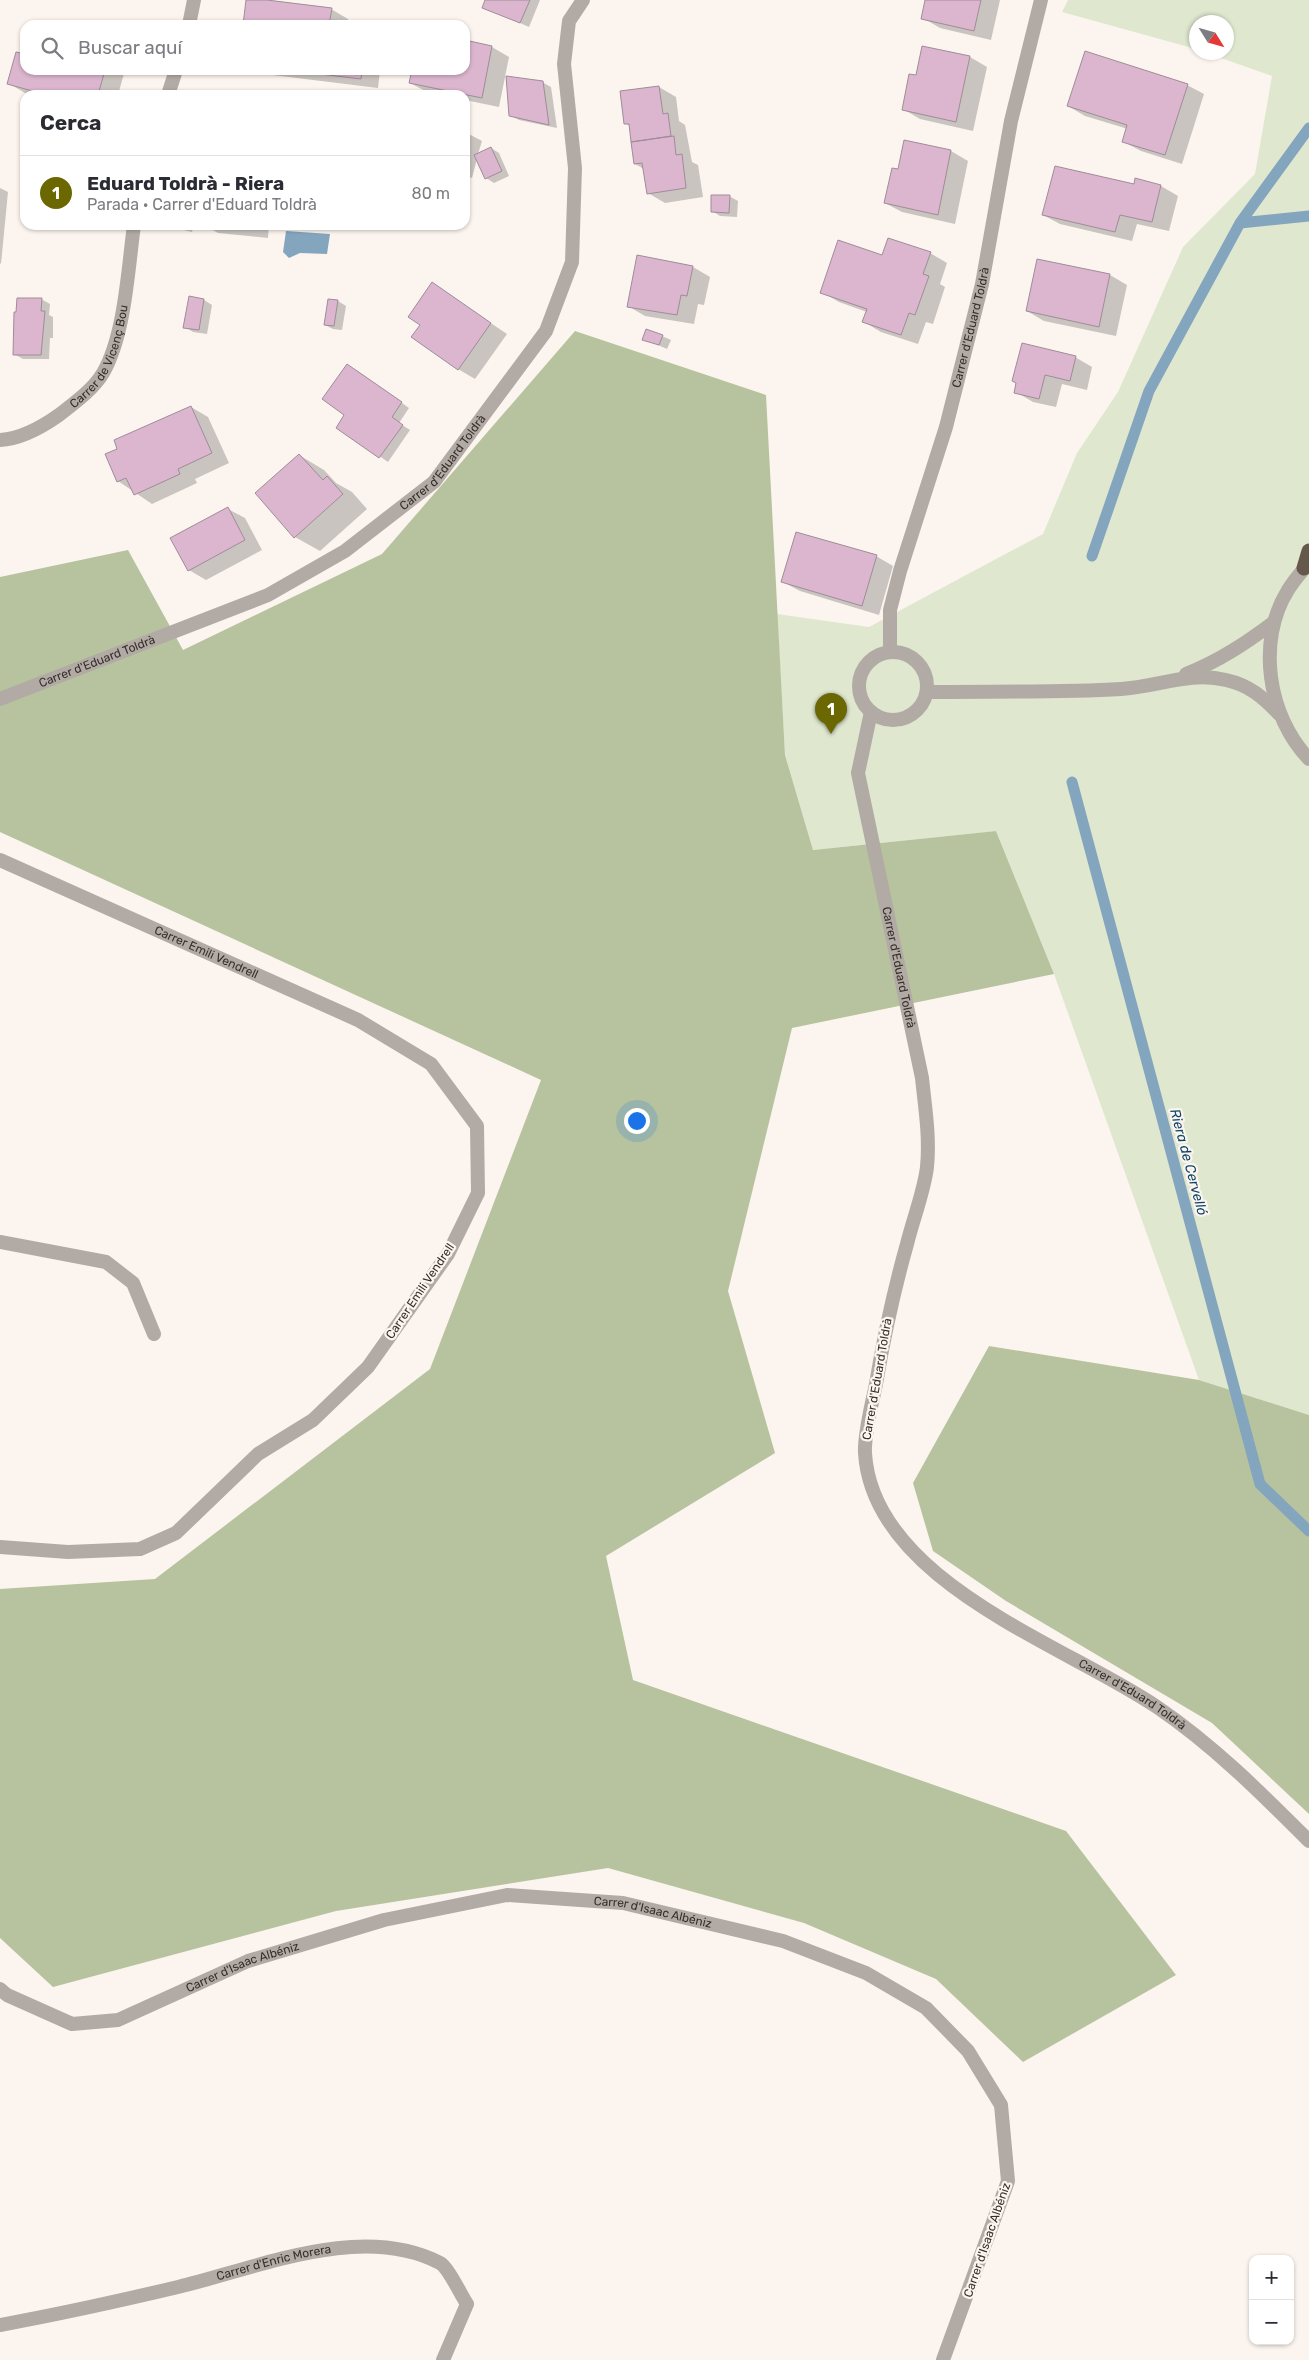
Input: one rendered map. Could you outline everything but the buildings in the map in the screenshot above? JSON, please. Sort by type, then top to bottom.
[{"type":"highway","points":[[1307,566],[1309,551]]},
{"type":"street","points":[[190,20],[194,0]]},
{"type":"street","name":"Carrer d'Eduard Toldrà","points":[[0,699],[268,595],[345,551],[434,482],[546,331],[572,262],[575,168],[564,64],[569,21],[583,0]]},
{"type":"street","name":"Carrer d'Eduard Toldrà","points":[[890,652],[890,610],[900,571],[946,427],[982,284],[1011,121],[1041,0]]},
{"type":"street","points":[[170,90],[174,75]]},
{"type":"street","name":"Carrer de Vicenç Bou","points":[[0,440],[10,439],[45,425],[76,402],[102,374],[116,341],[133,230]]},
{"type":"street","points":[[1279,714],[1272,681],[1270,651],[1274,622],[1287,591],[1307,566]]},
{"type":"street","points":[[1171,680],[1219,660],[1274,622]]},
{"type":"street","points":[[890,652],[902,652],[916,660],[924,670],[928,681],[927,692],[923,703],[915,712],[903,719],[881,718],[871,712],[862,701],[859,677],[870,660],[890,652]]},
{"type":"street","points":[[927,692],[1122,689],[1200,677],[1226,679],[1247,686],[1262,696],[1279,714],[1301,750],[1309,759]]},
{"type":"street","name":"Carrer d'Eduard Toldrà","points":[[871,712],[858,773],[922,1078],[927,1123],[927,1168],[886,1319],[865,1452],[872,1487],[885,1515],[912,1552],[956,1588],[1003,1621],[1156,1706],[1249,1780],[1309,1841]]},
{"type":"street","name":"Carrer Emili Vendrell","points":[[0,860],[358,1020],[431,1064],[477,1126],[478,1192],[448,1254],[368,1367],[314,1420],[258,1454],[176,1533],[140,1549],[68,1552],[0,1547]]},
{"type":"street","points":[[0,1242],[106,1262],[133,1283],[154,1334]]},
{"type":"street","name":"Carrer d'Isaac Albéniz","points":[[0,1989],[7,1995],[72,2024],[118,2020],[248,1961],[384,1920],[507,1895],[622,1903],[782,1942],[866,1973],[926,2008],[968,2051],[1001,2105],[1008,2181],[943,2360]]},
{"type":"street","name":"Carrer d'Enric Morera","points":[[0,2325],[180,2286],[320,2251],[373,2246],[409,2251],[442,2264],[467,2304],[444,2360]]},
{"type":"green space","points":[[1068,0],[1309,0],[1309,1415],[1199,1380],[1054,974],[996,831],[813,850],[785,755],[777,614],[869,627],[1043,534],[1077,453],[1118,392],[1183,247],[1255,174],[1272,76],[1227,60],[1234,60],[1234,15],[1189,15],[1189,47],[1062,12]]},
{"type":"green space","points":[[575,331],[766,395],[785,755],[813,850],[996,831],[1054,974],[792,1028],[728,1291],[775,1453],[606,1556],[633,1680],[1066,1831],[1176,1975],[1023,2062],[936,1979],[804,1923],[608,1868],[336,1911],[53,1987],[0,1938],[0,1589],[155,1579],[430,1369],[541,1080],[0,832],[0,577],[128,550],[183,650],[382,554]]},
{"type":"green space","points":[[989,1346],[1199,1380],[1309,1415],[1309,1814],[1212,1723],[1006,1601],[933,1551],[913,1483]]},
{"type":"water","points":[[286,231],[330,234],[327,254],[300,253],[289,258],[283,252]]},
{"type":"waterway","points":[[1092,556],[1149,391],[1240,223],[1309,128]]},
{"type":"waterway","points":[[1240,223],[1309,216]]},
{"type":"waterway","name":"Riera de Cervelló","points":[[1072,782],[1260,1484],[1309,1531]]},
{"type":"place","name":"Eduard Toldrà - Riera","points":[[831,734]]}]
